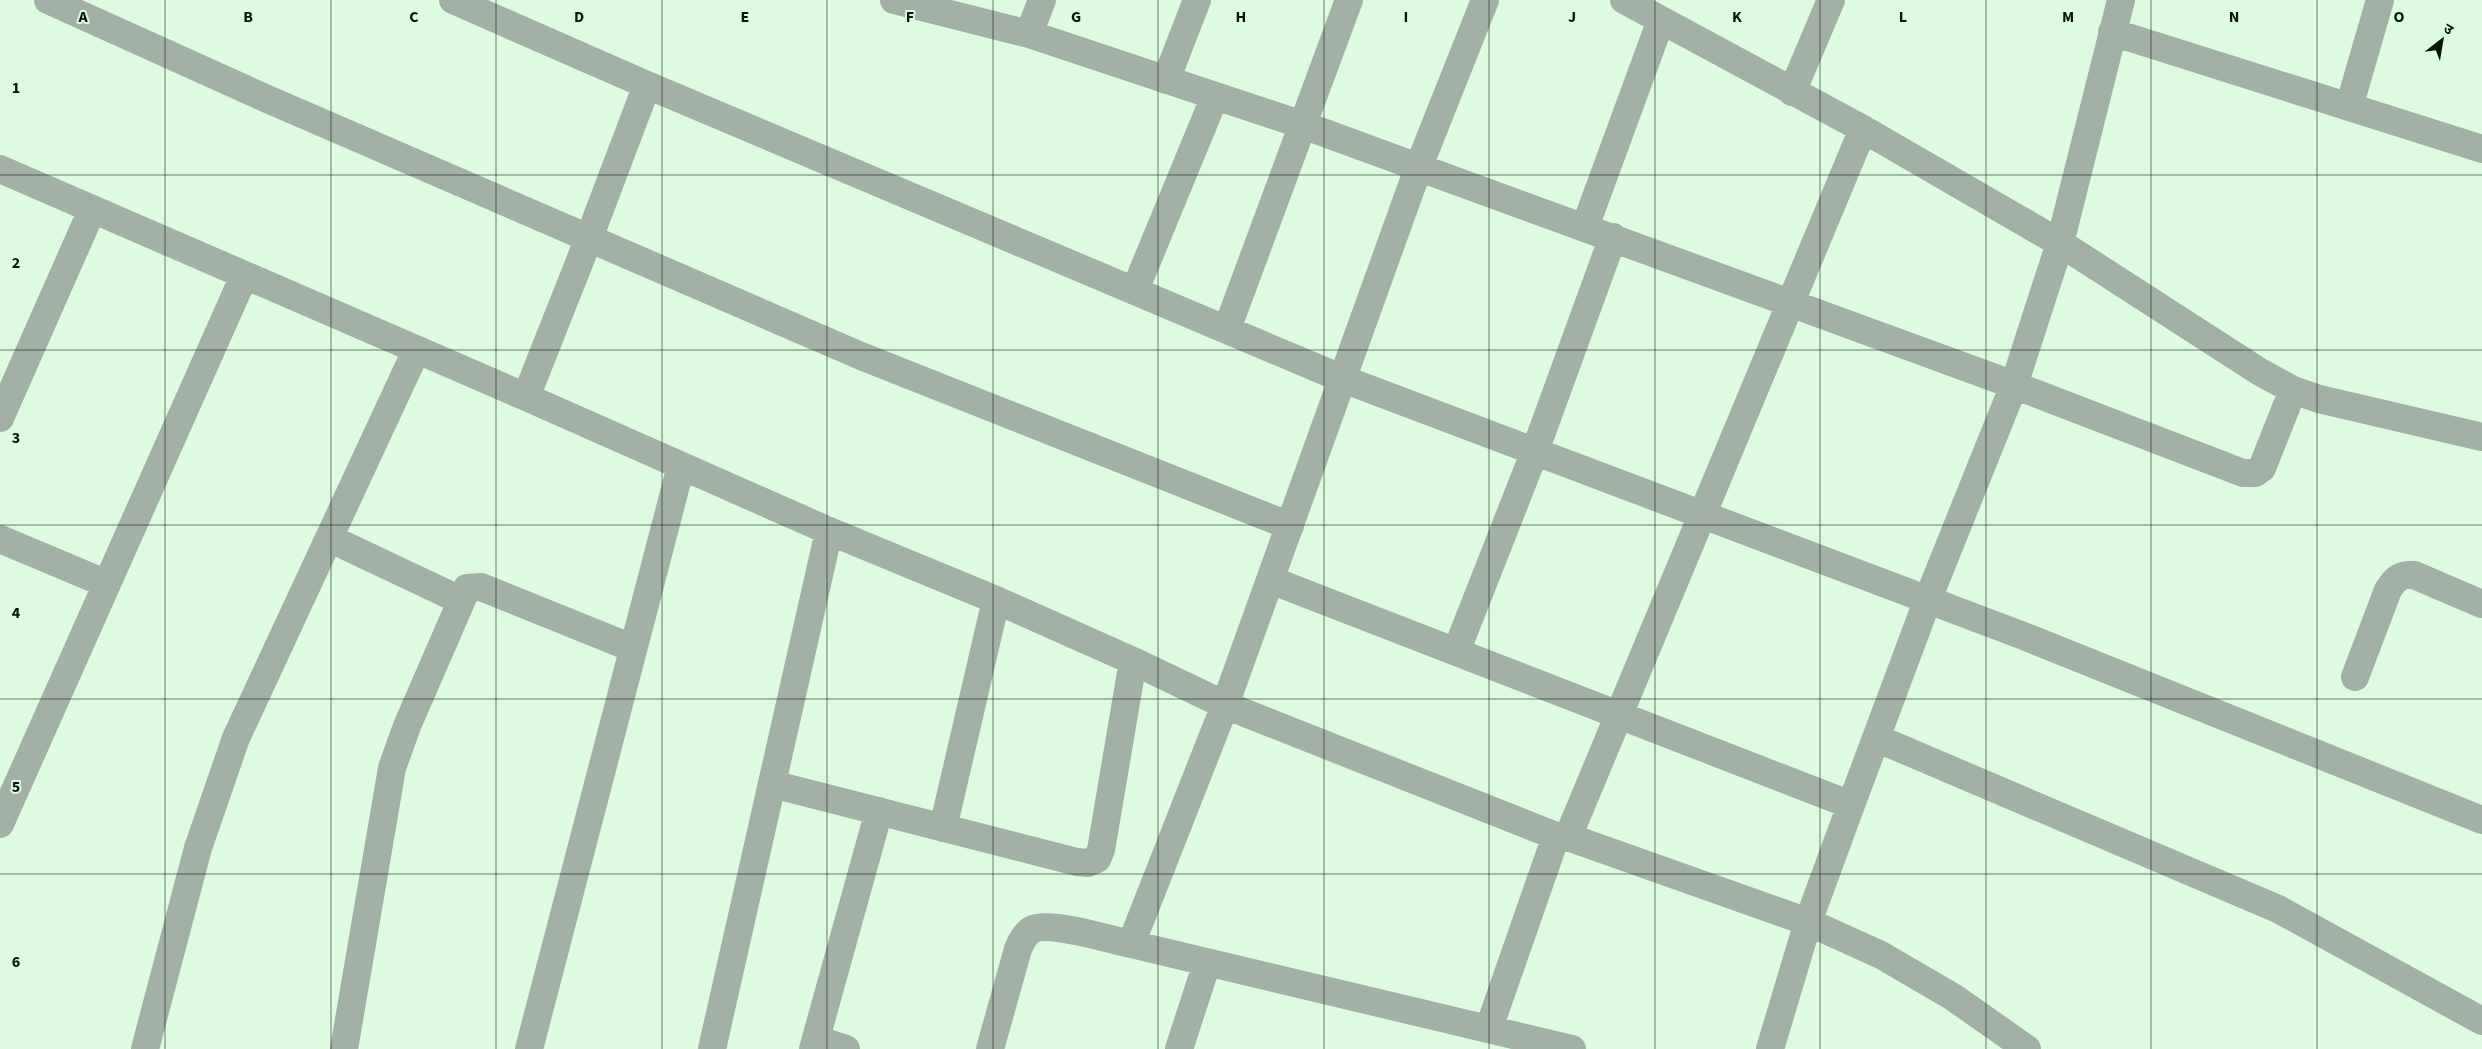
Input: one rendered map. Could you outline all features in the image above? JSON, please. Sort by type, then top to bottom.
[{"type":"street","points":[[48,0],[265,98],[861,356],[1290,526]]},
{"type":"street","points":[[453,0],[647,85],[1343,379],[1928,599],[2482,820]]},
{"type":"street","points":[[894,0],[1028,34],[1303,124],[2014,385],[2243,473],[2255,473],[2262,468],[2293,390]]},
{"type":"street","points":[[1028,34],[1042,0]]},
{"type":"street","points":[[1166,80],[1197,0]]},
{"type":"street","points":[[1227,329],[1349,0]]},
{"type":"street","points":[[1131,944],[1225,705],[1419,166],[1485,0]]},
{"type":"street","points":[[1624,0],[1862,130],[2060,242],[2260,372],[2293,390],[2356,409],[2482,437]]},
{"type":"street","points":[[1792,92],[1831,0]]},
{"type":"street","points":[[1770,1049],[1808,922],[1928,599],[2014,385],[2060,242],[2121,0]]},
{"type":"street","points":[[2349,107],[2380,0]]},
{"type":"street","points":[[1585,227],[1661,20]]},
{"type":"street","points":[[2112,32],[2482,149]]},
{"type":"street","points":[[526,396],[647,85]]},
{"type":"street","points":[[1135,290],[1215,96]]},
{"type":"street","points":[[1489,1028],[1562,836],[1620,716],[1789,302],[1862,130]]},
{"type":"street","points":[[0,169],[416,351],[526,396],[829,531],[996,600],[1133,661],[1225,705],[1562,836],[1808,922],[1881,954],[1953,997],[2027,1049]]},
{"type":"street","points":[[0,418],[92,210]]},
{"type":"street","points":[[1456,652],[1613,237]]},
{"type":"street","points":[[0,824],[244,276]]},
{"type":"street","points":[[145,1049],[198,848],[236,738],[416,351]]},
{"type":"street","points":[[529,1049],[680,466]]},
{"type":"street","points":[[712,1049],[829,531]]},
{"type":"street","points":[[329,538],[460,600]]},
{"type":"street","points":[[0,539],[107,584]]},
{"type":"street","points":[[2355,677],[2388,590],[2394,580],[2404,574],[2414,575],[2482,604]]},
{"type":"street","points":[[1271,580],[1851,805]]},
{"type":"street","points":[[344,1049],[392,768],[460,600],[467,588],[480,587],[632,648]]},
{"type":"street","points":[[943,828],[996,600]]},
{"type":"street","points":[[772,784],[1077,862],[1088,863],[1097,860],[1101,850],[1133,661]]},
{"type":"street","points":[[1876,738],[2278,909],[2482,1022]]},
{"type":"street","points":[[846,1049],[814,1044],[879,811]]},
{"type":"street","points":[[990,1049],[1023,937],[1032,930],[1050,927],[1131,944],[1572,1049]]},
{"type":"street","points":[[1179,1049],[1207,963]]}]
